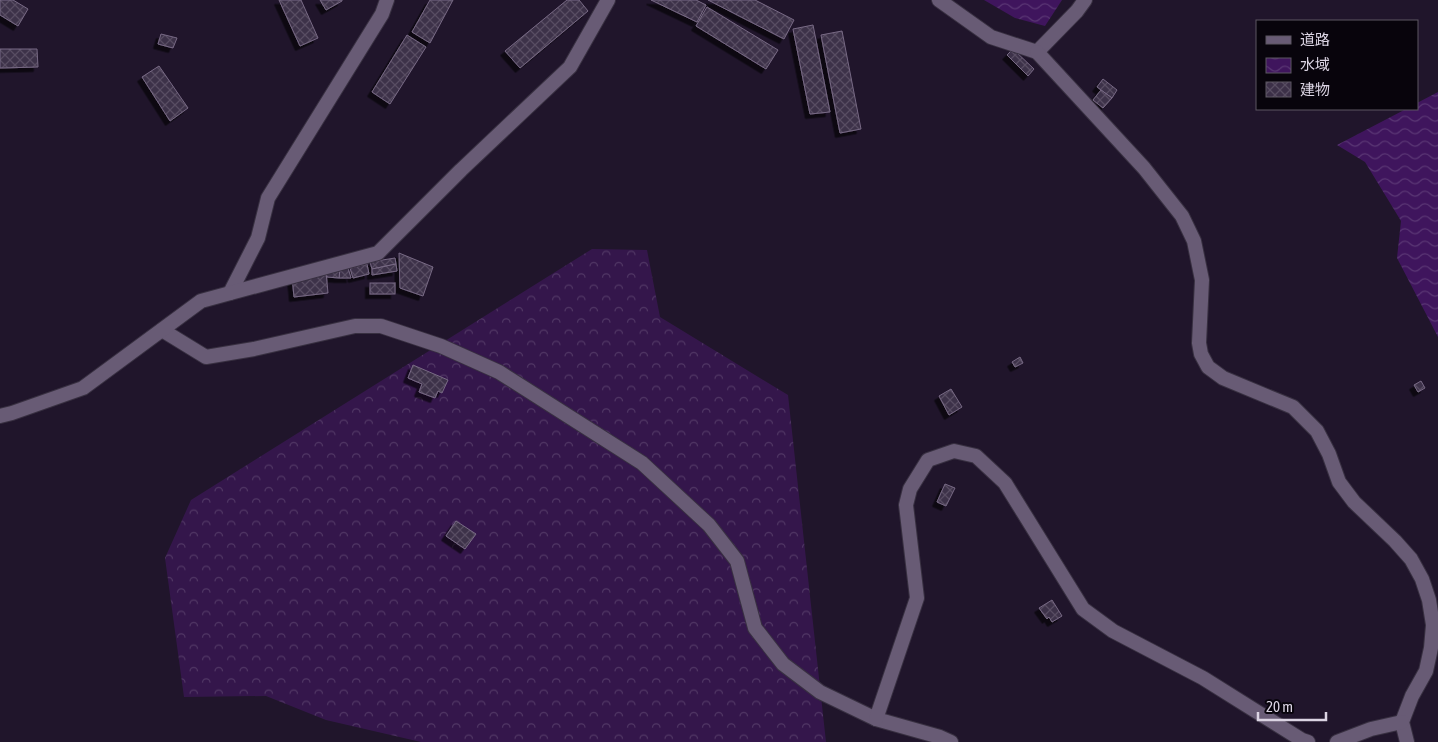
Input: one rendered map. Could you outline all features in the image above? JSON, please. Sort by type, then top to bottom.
[{"type":"street","points":[[230,293],[258,238],[268,198],[382,14],[388,0]]},
{"type":"street","points":[[0,416],[12,414],[83,388],[201,301],[378,253],[461,170],[570,66],[608,0]]},
{"type":"street","points":[[939,0],[991,36],[1037,52],[1144,168],[1182,216],[1194,241],[1202,280],[1199,343],[1201,354],[1208,366],[1223,378],[1293,407],[1317,431],[1329,454],[1339,482],[1354,502],[1411,559],[1422,579],[1429,600],[1433,626],[1426,671],[1412,696],[1402,722],[1407,742]]},
{"type":"street","points":[[1037,52],[1078,10],[1085,0]]},
{"type":"street","points":[[162,330],[206,357],[254,349],[356,326],[381,326],[441,346],[499,372],[642,464],[709,524],[737,561],[755,628],[783,664],[820,692],[876,719],[940,737],[951,742]]},
{"type":"street","points":[[876,719],[917,598],[906,505],[910,489],[928,460],[954,451],[976,456],[1005,483],[1083,609],[1113,632],[1203,678],[1308,742]]},
{"type":"street","points":[[1336,742],[1370,728],[1402,722]]},
{"type":"green space","points":[[592,249],[647,250],[660,317],[788,395],[826,742],[421,742],[326,720],[266,696],[184,697],[165,558],[191,500]]},
{"type":"water","points":[[984,0],[1062,0],[1045,26],[1015,18]]},
{"type":"water","points":[[1438,92],[1438,337],[1397,258],[1401,221],[1365,162],[1337,145],[1404,110],[1418,110],[1418,102]]},
{"type":"building","points":[[0,0],[13,0],[28,9],[18,26],[0,15]]},
{"type":"building","points":[[279,0],[301,0],[318,38],[300,46]]},
{"type":"building","points":[[320,0],[342,0],[342,1],[326,10]]},
{"type":"building","points":[[430,0],[453,0],[430,43],[412,32]]},
{"type":"building","points":[[567,0],[579,0],[588,11],[520,68],[505,51]]},
{"type":"building","points":[[651,0],[696,0],[706,5],[697,22]]},
{"type":"building","points":[[708,0],[755,0],[794,20],[784,39]]},
{"type":"building","points":[[707,7],[778,50],[766,69],[696,26]]},
{"type":"building","points":[[813,25],[830,112],[810,114],[793,29]]},
{"type":"building","points":[[842,31],[861,129],[840,133],[821,35]]},
{"type":"building","points":[[161,34],[177,38],[173,48],[158,44]]},
{"type":"building","points":[[407,35],[426,47],[390,104],[372,92]]},
{"type":"building","points":[[0,49],[37,49],[38,67],[0,68]]},
{"type":"building","points":[[1013,49],[1034,69],[1028,76],[1007,55]]},
{"type":"building","points":[[159,66],[188,108],[170,121],[142,77]]},
{"type":"building","points":[[1103,79],[1117,90],[1112,98],[1097,87]]},
{"type":"building","points":[[1101,90],[1112,98],[1103,108],[1093,100]]},
{"type":"building","points":[[399,253],[433,267],[423,296],[400,288]]},
{"type":"building","points":[[395,258],[396,264],[372,269],[370,262]]},
{"type":"building","points":[[367,264],[369,274],[353,278],[350,268]]},
{"type":"building","points":[[396,264],[397,271],[372,275],[372,269]]},
{"type":"building","points":[[348,268],[351,278],[339,278],[340,269]]},
{"type":"building","points":[[340,269],[339,278],[327,277],[326,272]]},
{"type":"building","points":[[326,272],[328,293],[294,297],[292,276]]},
{"type":"building","points":[[370,283],[395,283],[395,294],[370,294]]},
{"type":"building","points":[[1020,357],[1023,363],[1015,367],[1012,362]]},
{"type":"building","points":[[413,365],[448,380],[442,393],[438,391],[435,398],[419,392],[422,384],[408,378]]},
{"type":"building","points":[[1421,381],[1425,388],[1418,392],[1414,385]]},
{"type":"building","points":[[951,389],[962,407],[949,415],[939,396]]},
{"type":"building","points":[[945,484],[955,488],[946,506],[937,502]]},
{"type":"building","points":[[456,521],[476,534],[465,549],[446,536]]},
{"type":"building","points":[[1052,600],[1062,616],[1052,622],[1049,617],[1047,619],[1039,608]]}]
